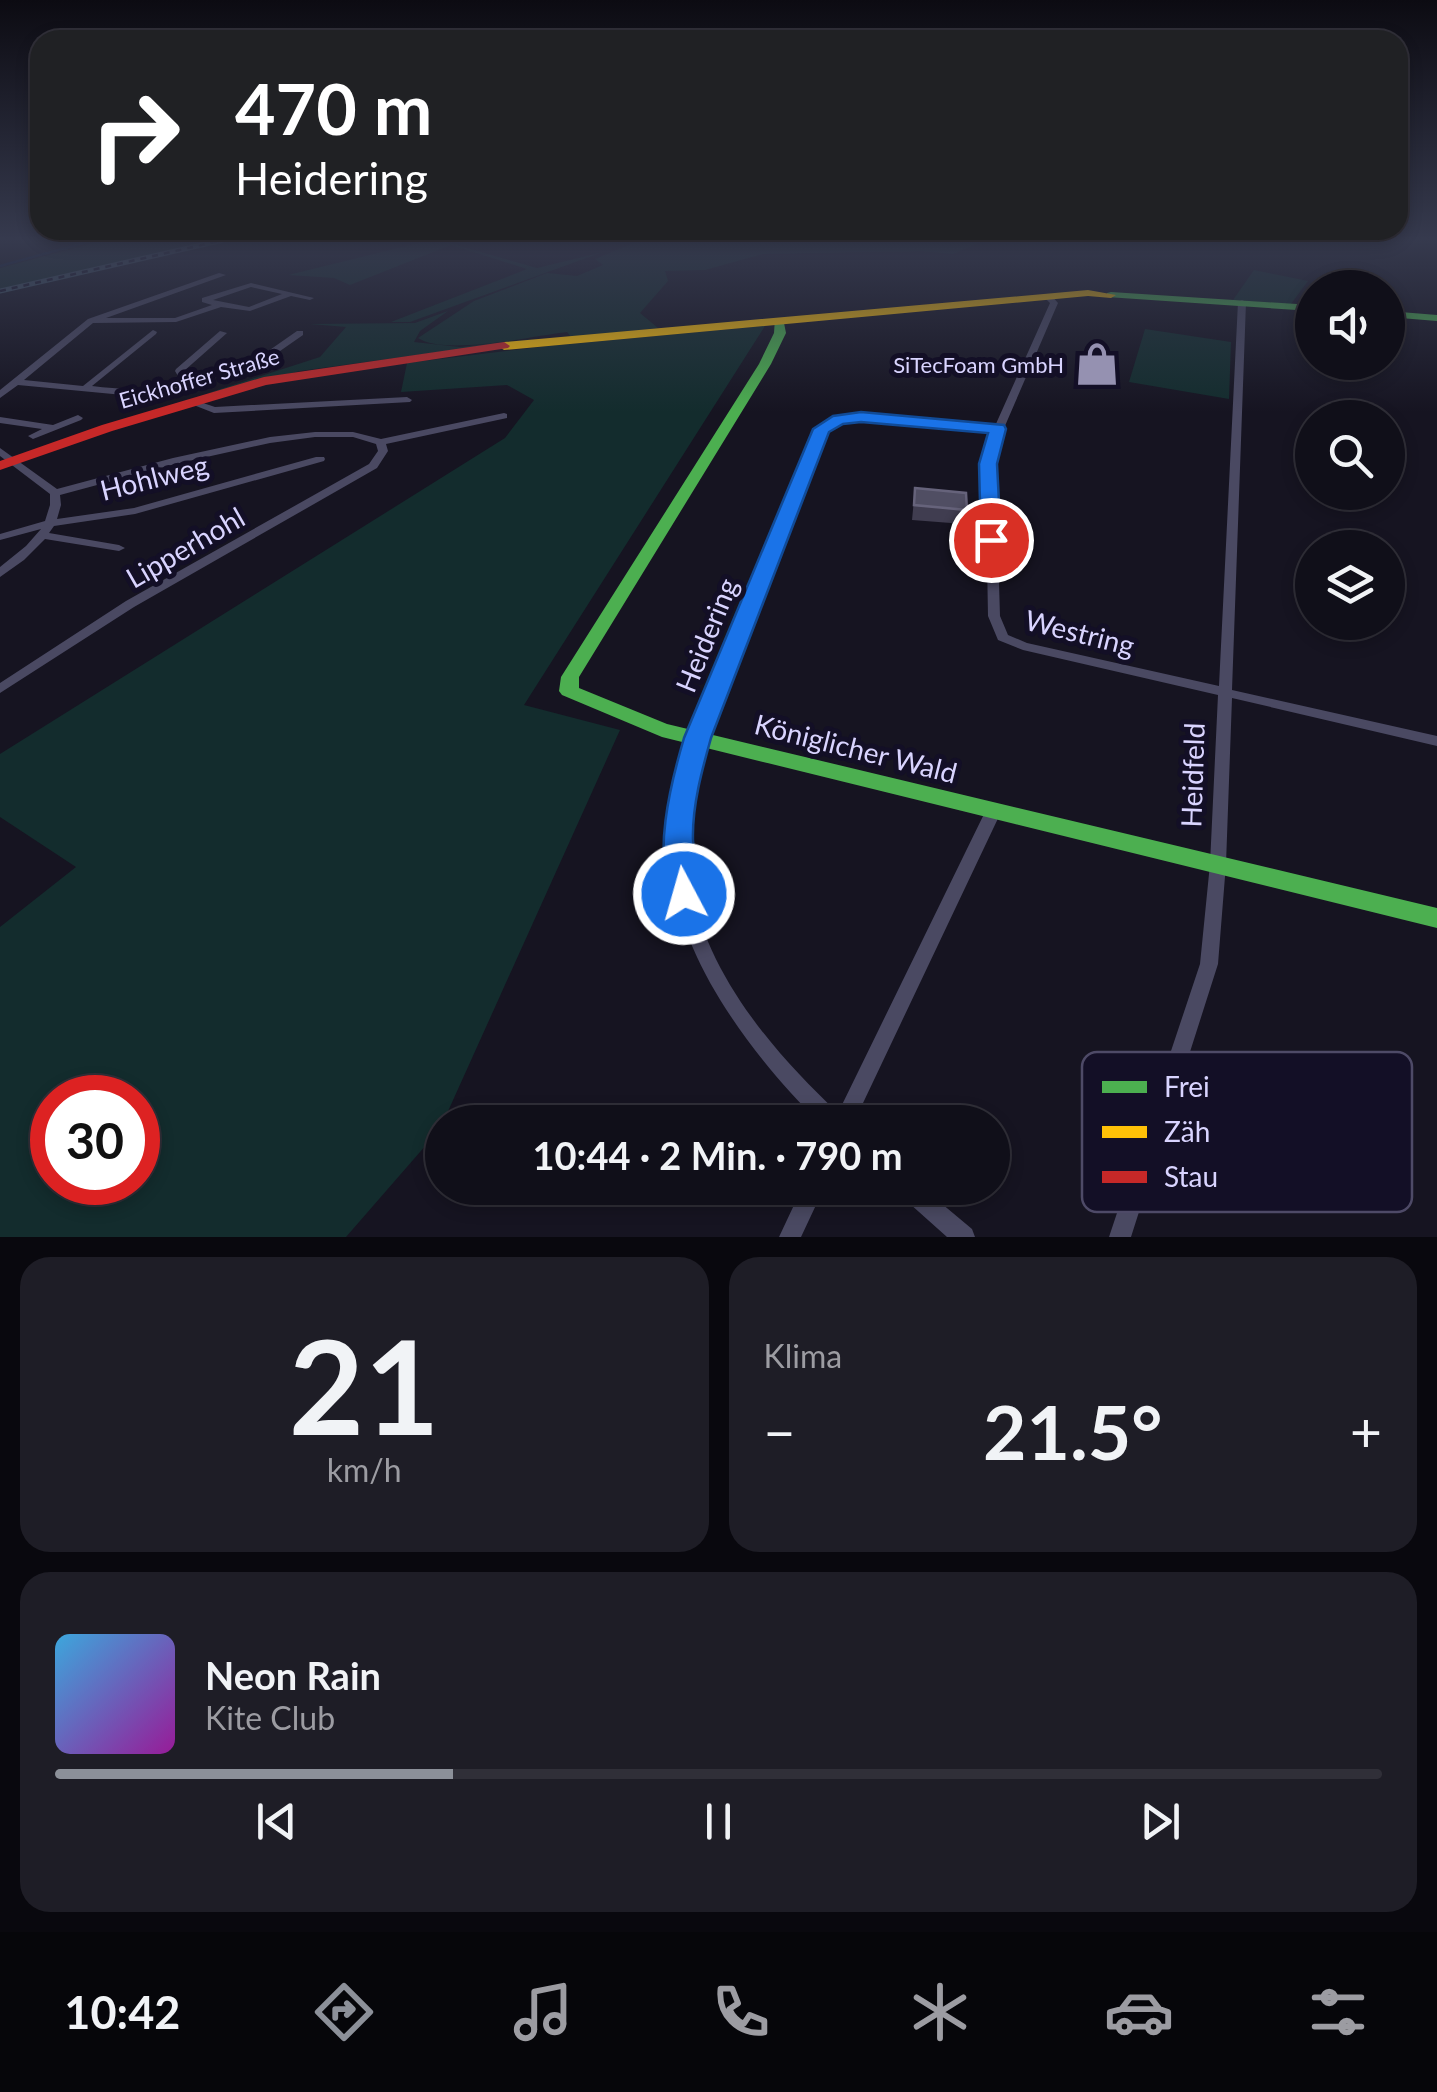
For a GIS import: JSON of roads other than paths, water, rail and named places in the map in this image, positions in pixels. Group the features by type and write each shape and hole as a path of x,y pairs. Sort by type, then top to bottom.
{"main road":[{"name":"Eickhoffer Straße","path":"4,460 303,372 548,340 1039,297"},
{"name":"Eickhoffer Straße","path":"1172,297 1295,307"},
{"path":"1405,315 1437,318"},
{"name":"Königlicher Wald","path":"779,320 780,333 765,364 568,682 574,696 662,730 1437,918"}],"street":[{"path":"0,394 92,320 159,297"},
{"path":"215,297 204,300 250,309 283,297"},
{"path":"304,297 310,298"},
{"name":"Westring","path":"1048,297 1054,303 998,429 988,464 994,616 1003,637 1023,646 1437,741"},
{"name":"Heidfeld","path":"1180,1052 1209,964 1218,864 1242,302"},
{"path":"92,320 176,320 220,305"},
{"path":"85,388 153,332"},
{"path":"186,382 178,371 222,332"},
{"path":"16,382 146,393 276,352 300,333"},
{"path":"191,402 214,410 407,400"},
{"path":"55,494 267,442 343,433 365,434 381,442 504,416"},
{"name":"Heidering","path":"814,1105 742,1020 706,954 684,894 678,838 688,772 698,738 822,429 839,419 861,417 998,429"},
{"path":"33,436 78,418"},
{"path":"0,420 50,427"},
{"name":"Lipperhohl","path":"0,689 130,604 372,466 380,460 381,442"},
{"name":"Hohlweg","path":"0,537 52,523 136,511 320,458"},
{"path":"0,573 52,523 58,508 55,494 4,460"},
{"path":"40,536 118,548"},
{"path":"852,1105 994,810"},
{"path":"790,1237 805,1205"},
{"path":"927,1205 964,1237"},
{"name":"Heidfeld","path":"1120,1237 1128,1212"}],"place":[{"name":"SiTecFoam GmbH","path":"1097,364"}]}
